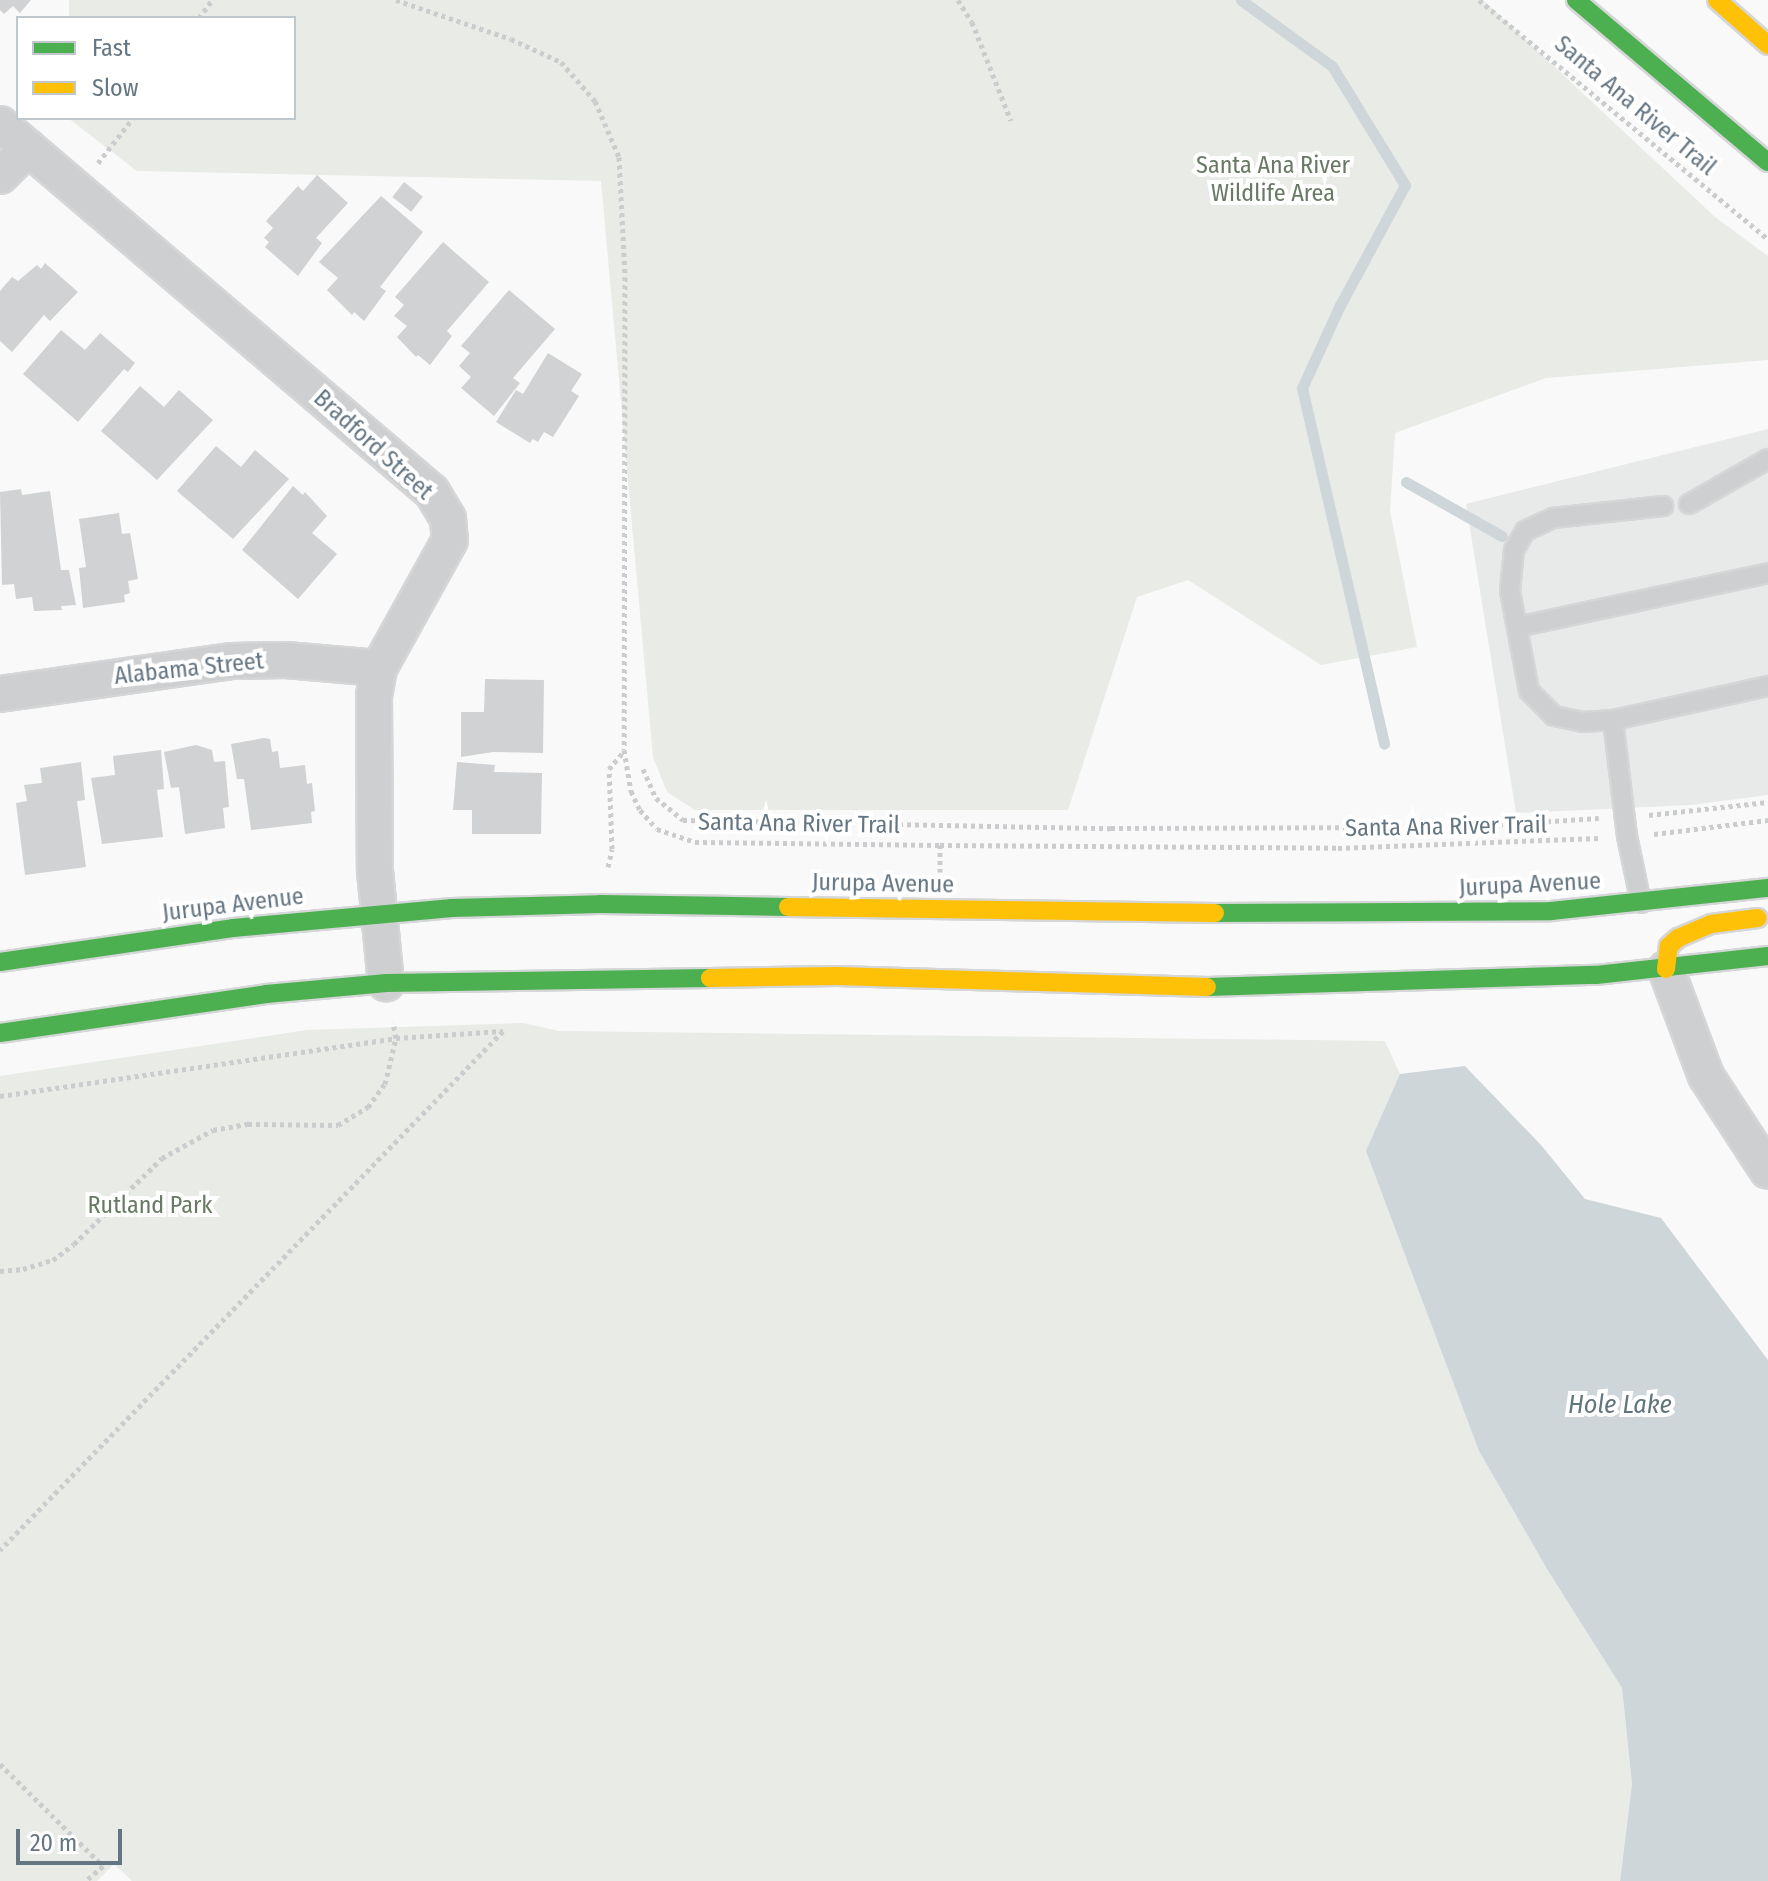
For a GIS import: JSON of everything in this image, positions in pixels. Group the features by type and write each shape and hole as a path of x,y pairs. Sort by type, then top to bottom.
{"main road":[{"path":"1576,0 1768,162"},
{"path":"1717,0 1768,45"},
{"name":"Jurupa Avenue","path":"0,962 233,928 377,913 600,904 1340,915 1551,911 1611,913 1641,903 1768,888"},
{"path":"1666,969 1669,946 1678,938 1711,924 1768,917"},
{"path":"0,1033 266,994 386,983 837,976 1216,987 1451,982 1666,969 1768,956"},
{"path":"1216,987 1272,965"}],"street":[{"name":"Bradford Street","path":"0,124 432,492 448,519 450,540 379,668 374,695 377,913 386,983"},
{"path":"0,176 28,148"},
{"name":"Alabama Street","path":"0,694 231,661 286,660 379,668"},
{"path":"1666,969 1706,1076 1768,1171"}],"lane":[{"path":"1689,504 1768,459"},
{"path":"1663,506 1553,518 1525,531 1514,550 1510,591 1529,691 1554,716 1583,722 1613,720 1768,686"},
{"path":"1517,627 1768,573"},
{"path":"1613,720 1627,836 1641,903"}],"path":[{"name":"Santa Ana River Trail","path":"396,0 511,39 561,62 595,101 619,157 625,277 624,750 631,791 640,810 657,829 695,842 1352,848 1563,842 1768,820"},
{"path":"958,0 972,22 1011,121"},
{"name":"Santa Ana River Trail","path":"1479,0 1768,239"},
{"path":"76,188 119,140 132,120"},
{"path":"600,904 612,849 609,769 624,750"},
{"path":"643,769 656,798 683,820 1111,828 1459,827 1699,812 1768,802"},
{"path":"0,1096 396,1038 503,1031 0,1550"},
{"path":"0,1271 23,1269 53,1260 74,1244 162,1158 213,1130 248,1124 338,1125 368,1107 385,1084 396,1038"},
{"path":"0,1764 103,1866 86,1881"}],"shaded area":[{"path":"1768,429 1768,795 1691,805 1516,813 1466,504"}],"green space":[{"name":"Santa Ana River Wildlife Area","path":"69,0 1483,0 1715,217 1768,256 1768,360 1546,378 1395,433 1390,511 1417,647 1321,665 1188,580 1137,597 1068,810 695,810 667,792 653,757 601,181 137,171 71,120 296,120 296,16 69,16"},
{"name":"Rutland Park","path":"523,1023 559,1031 1385,1041 1400,1074 1367,1151 1479,1451 1547,1569 1622,1688 1632,1784 1620,1881 132,1881 114,1864 97,1881 0,1881 0,1076 307,1030"}],"water":[{"name":"Hole Lake","path":"1465,1066 1541,1145 1585,1199 1661,1218 1768,1360 1768,1881 1620,1881 1632,1784 1622,1688 1547,1569 1479,1451 1366,1151 1400,1074"}],"building":[{"path":"0,0 31,0 20,13 13,6 4,14 0,10"},
{"path":"317,175 348,203 316,238 322,243 298,276 265,247 269,242 264,238 273,228 266,221 298,186 303,191"},
{"path":"404,182 423,197 411,212 392,197"},
{"path":"381,196 423,232 380,287 386,291 364,321 354,312 352,315 327,290 338,278 319,262"},
{"path":"443,242 489,282 447,331 452,336 430,365 418,355 416,357 397,337 407,326 394,316 404,305 395,297"},
{"path":"45,263 78,292 50,321 44,315 12,352 0,341 0,291 12,277 18,281 37,265 41,269"},
{"path":"509,290 555,329 513,378 520,383 494,416 461,388 471,377 459,366 470,353 461,346"},
{"path":"61,330 85,350 100,333 135,363 128,372 124,369 78,422 23,374"},
{"path":"548,353 582,374 571,391 579,396 553,437 544,432 538,442 533,439 530,443 496,422 516,390 523,394"},
{"path":"140,386 164,407 179,390 213,420 157,480 101,431"},
{"path":"216,446 241,467 255,450 289,479 233,539 177,491"},
{"path":"293,486 303,495 305,492 327,516 312,533 337,554 298,599 242,550"},
{"path":"21,489 22,495 50,491 61,570 69,570 76,605 61,606 62,610 34,611 32,597 16,599 14,584 2,585 0,492"},
{"path":"119,513 122,534 130,533 138,579 128,581 130,593 124,595 125,602 83,608 79,568 86,567 79,519"},
{"path":"485,679 544,680 543,753 493,752 461,757 461,712 484,712"},
{"path":"270,739 272,752 278,751 280,768 305,765 307,784 312,783 315,811 311,812 312,823 251,830 244,779 237,779 231,744"},
{"path":"196,745 212,750 214,762 225,761 229,807 223,808 225,828 185,834 179,787 171,788 164,752"},
{"path":"161,750 164,789 157,790 163,837 102,844 91,778 115,775 113,756"},
{"path":"81,762 85,800 77,801 86,867 25,875 16,803 27,801 24,785 42,783 40,768"},
{"path":"457,762 495,765 494,772 542,773 541,834 472,834 472,810 453,810"}],"waterway":[{"path":"1241,0 1332,66 1405,185 1340,305 1302,388 1384,744"},
{"path":"1406,482 1502,536"}],"traffic: fast":[{"path":"1576,0 1768,162"},
{"path":"1215,913 1551,911 1768,888"},
{"path":"0,962 233,928 452,908 600,904 788,907"},
{"path":"1207,987 1596,975 1768,956"},
{"path":"0,1033 266,994 386,983 710,978"}],"traffic: slow":[{"path":"1717,0 1768,45"},
{"path":"788,907 1215,913"},
{"path":"1666,969 1669,946 1678,938 1711,924 1758,918"},
{"path":"710,978 837,976 1207,987"}]}
